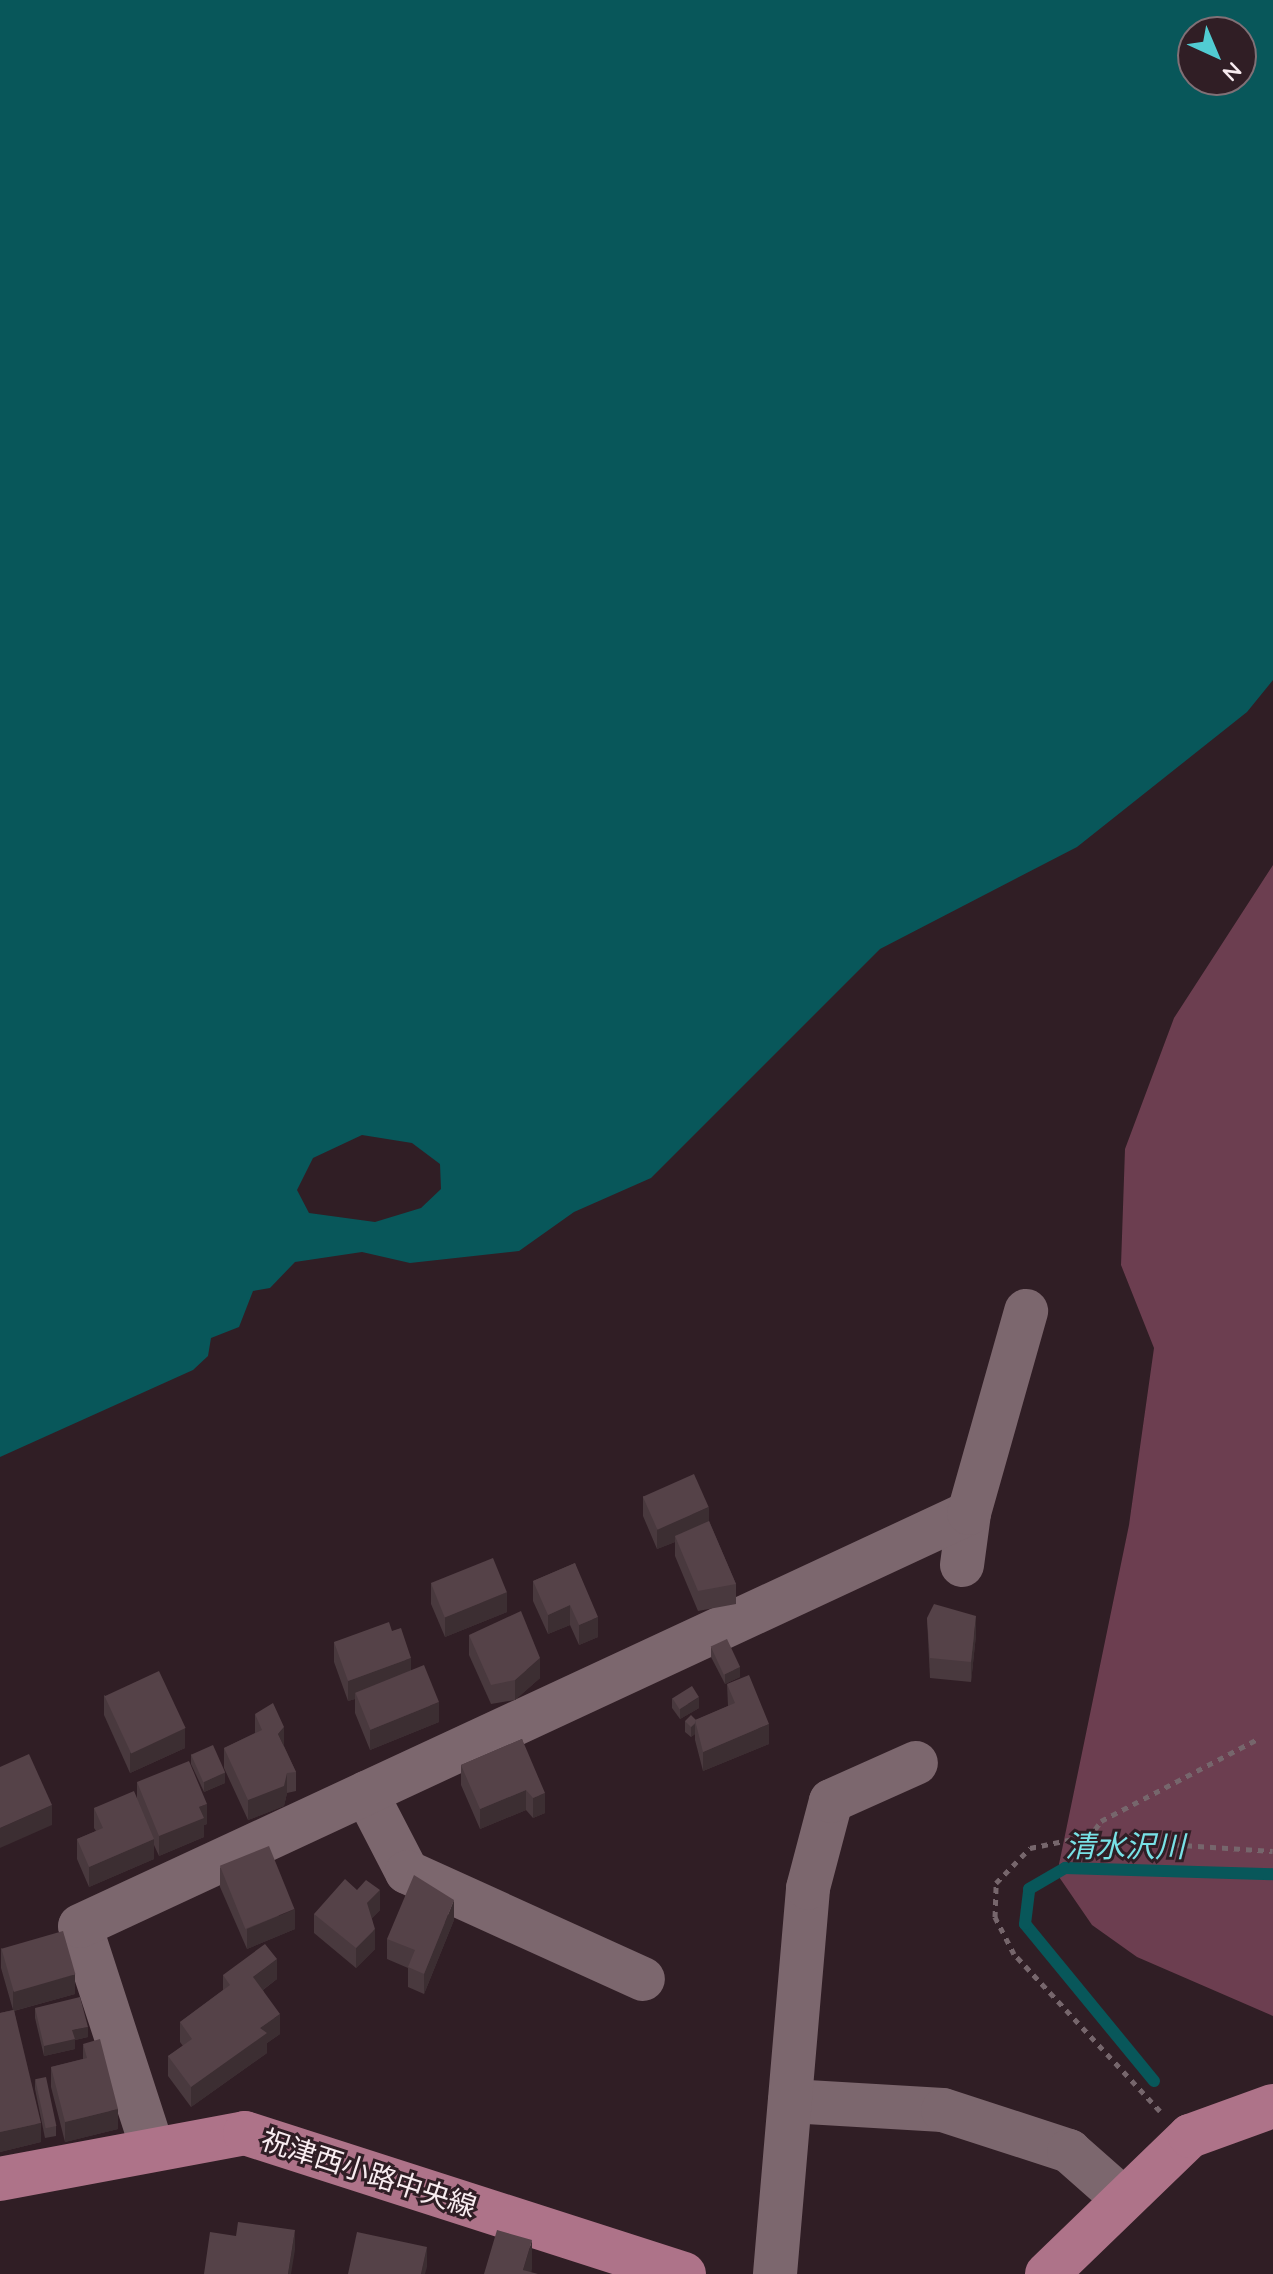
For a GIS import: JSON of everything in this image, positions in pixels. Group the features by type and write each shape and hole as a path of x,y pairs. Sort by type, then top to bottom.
{"main road":[{"path":"1047,2274 1120,2196 1190,2136 1273,2106"},
{"name":"祝津西小路中央線","path":"0,2179 152,2147 245,2133 684,2274"}],"street":[{"path":"962,1565 969,1513 1026,1311"},
{"path":"152,2147 80,1926 969,1513"},
{"path":"775,2274 808,1888 831,1801 916,1763"},
{"path":"366,1793 407,1872 643,1979"},
{"path":"790,2101 943,2110 1069,2151 1120,2196"}],"path":[{"path":"1088,1839 1101,1821 1260,1738"},
{"path":"1190,2136 1014,1954 995,1917 996,1883 1030,1848 1088,1839 1273,1851"}],"shaded area":[{"path":"1273,865 1273,2016 1137,1957 1092,1925 1057,1874 1129,1525 1154,1348 1121,1265 1125,1149 1174,1018"}],"water":[{"path":"0,0 1273,0 1273,680 1247,712 1077,847 880,949 651,1178 574,1212 519,1251 410,1263 362,1252 295,1262 270,1288 253,1291 239,1327 211,1338 208,1356 193,1370 0,1457","holes":["362,1135 412,1143 440,1164 441,1189 421,1208 375,1222 309,1213 297,1190 313,1158"]}],"building":[{"path":"694,1474 709,1507 657,1530 643,1497"},
{"path":"709,1521 736,1584 698,1591 675,1536"},
{"path":"493,1558 507,1592 445,1617 431,1583"},
{"path":"575,1563 598,1617 579,1625 570,1605 548,1615 533,1581"},
{"path":"934,1604 976,1616 971,1662 930,1658 927,1618"},
{"path":"521,1611 540,1658 515,1680 491,1685 469,1635"},
{"path":"389,1622 392,1631 401,1628 411,1658 348,1681 334,1642"},
{"path":"727,1639 740,1667 724,1675 711,1647"},
{"path":"424,1665 439,1702 370,1730 355,1693"},
{"path":"159,1671 186,1728 131,1753 105,1696"},
{"path":"749,1675 769,1724 703,1752 695,1720 735,1703 727,1684"},
{"path":"692,1686 699,1697 679,1709 672,1698"},
{"path":"273,1703 284,1727 278,1734 296,1772 287,1773 284,1786 248,1800 224,1748 262,1730 255,1714"},
{"path":"691,1715 696,1720 691,1727 685,1721"},
{"path":"522,1739 545,1793 533,1798 526,1790 480,1809 461,1765"},
{"path":"213,1745 225,1772 203,1782 191,1755"},
{"path":"29,1754 52,1805 0,1828 0,1767"},
{"path":"189,1761 207,1804 199,1807 204,1818 159,1836 137,1782"},
{"path":"134,1791 154,1839 89,1867 77,1839 103,1828 94,1808"},
{"path":"269,1846 294,1909 245,1929 220,1866"},
{"path":"414,1875 454,1900 424,1974 408,1967 415,1950 387,1939"},
{"path":"345,1879 357,1890 366,1880 380,1890 367,1903 375,1929 356,1948 314,1914"},
{"path":"63,1931 75,1974 14,1992 1,1949"},
{"path":"265,1944 277,1959 253,1977 280,2014 260,2028 267,2033 191,2087 168,2056 192,2039 180,2022 230,1985 223,1975"},
{"path":"80,1997 88,2027 72,2030 75,2039 44,2046 35,2008"},
{"path":"14,2010 41,2123 0,2132 0,2013"},
{"path":"100,2039 118,2109 65,2122 51,2067 87,2058 83,2044"},
{"path":"46,2077 56,2126 46,2128 35,2079"},
{"path":"238,2222 295,2230 288,2274 204,2274 210,2232 236,2236"},
{"path":"497,2230 532,2240 523,2270 538,2274 484,2274"},
{"path":"357,2232 427,2247 421,2274 348,2274"}],"waterway":[{"name":"清水沢川","path":"1154,2081 1025,1924 1029,1889 1065,1868 1273,1874"}]}
